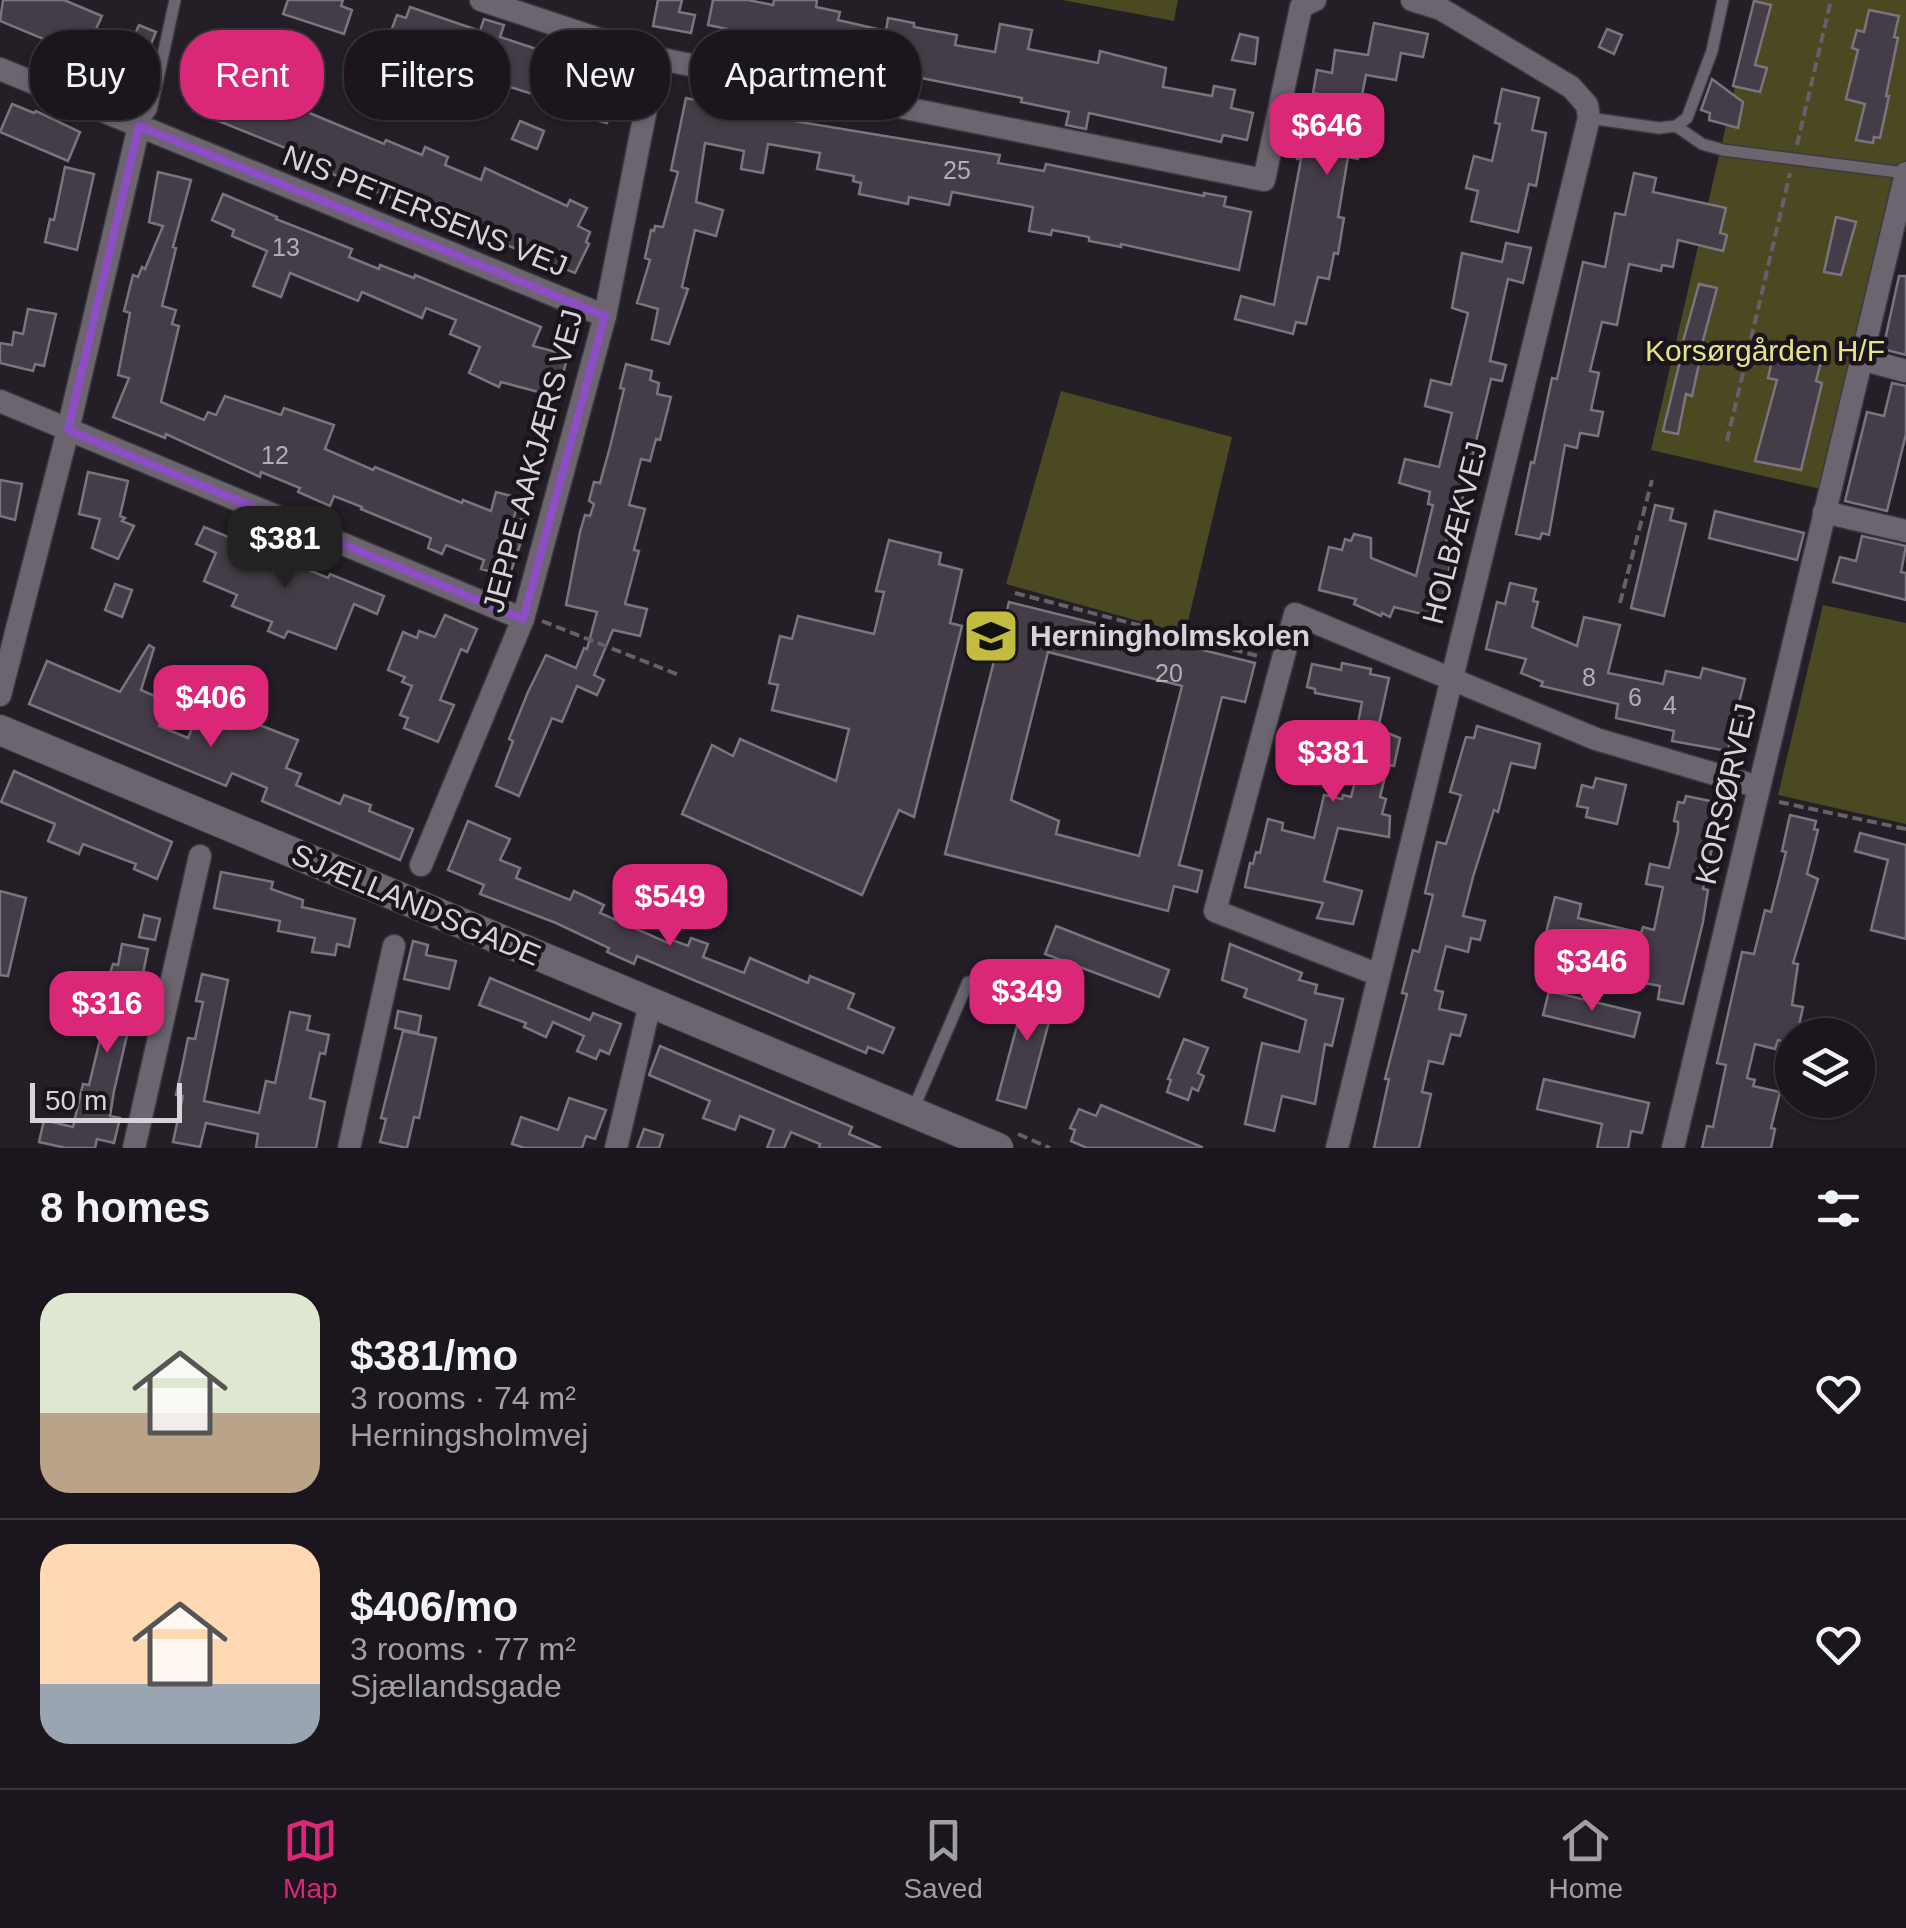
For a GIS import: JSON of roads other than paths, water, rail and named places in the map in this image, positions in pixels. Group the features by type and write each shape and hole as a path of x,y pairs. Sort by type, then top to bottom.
{"street":[{"path":"481,0 572,30"},
{"path":"670,61 1264,180 1301,8 1315,0"},
{"path":"1412,0 1440,9 1571,88 1588,111"},
{"name":"NIS PETERSENS VEJ","path":"0,68 605,316"},
{"name":"HOLBÆKVEJ","path":"1337,1148 1588,111"},
{"name":"JEPPE AAKJÆRS VEJ","path":"421,865 523,619 605,316 644,120"},
{"path":"0,695 68,430 138,126"},
{"name":"KORSØRVEJ","path":"1673,1148 1906,173"},
{"path":"1861,359 1906,371"},
{"path":"0,402 523,619"},
{"path":"1824,512 1906,531"},
{"path":"1379,975 1215,912 1295,614 1596,738 1758,792"},
{"name":"SJÆLLANDSGADE","path":"0,730 998,1148"},
{"path":"134,1148 200,856"},
{"path":"350,1148 394,946"},
{"path":"616,1148 650,1004"}],"lane":[{"path":"138,126 151,110 176,0"},
{"path":"1588,111 1660,128 1676,126 1688,118 1712,52 1723,0"},
{"path":"1676,126 1702,144 1906,173"},
{"path":"912,1112 968,982"}],"place":[{"name":"Herningholmskolen","path":"991,636"}],"park label":[{"name":"Korsørgården H/F","path":"1765,351"}]}
